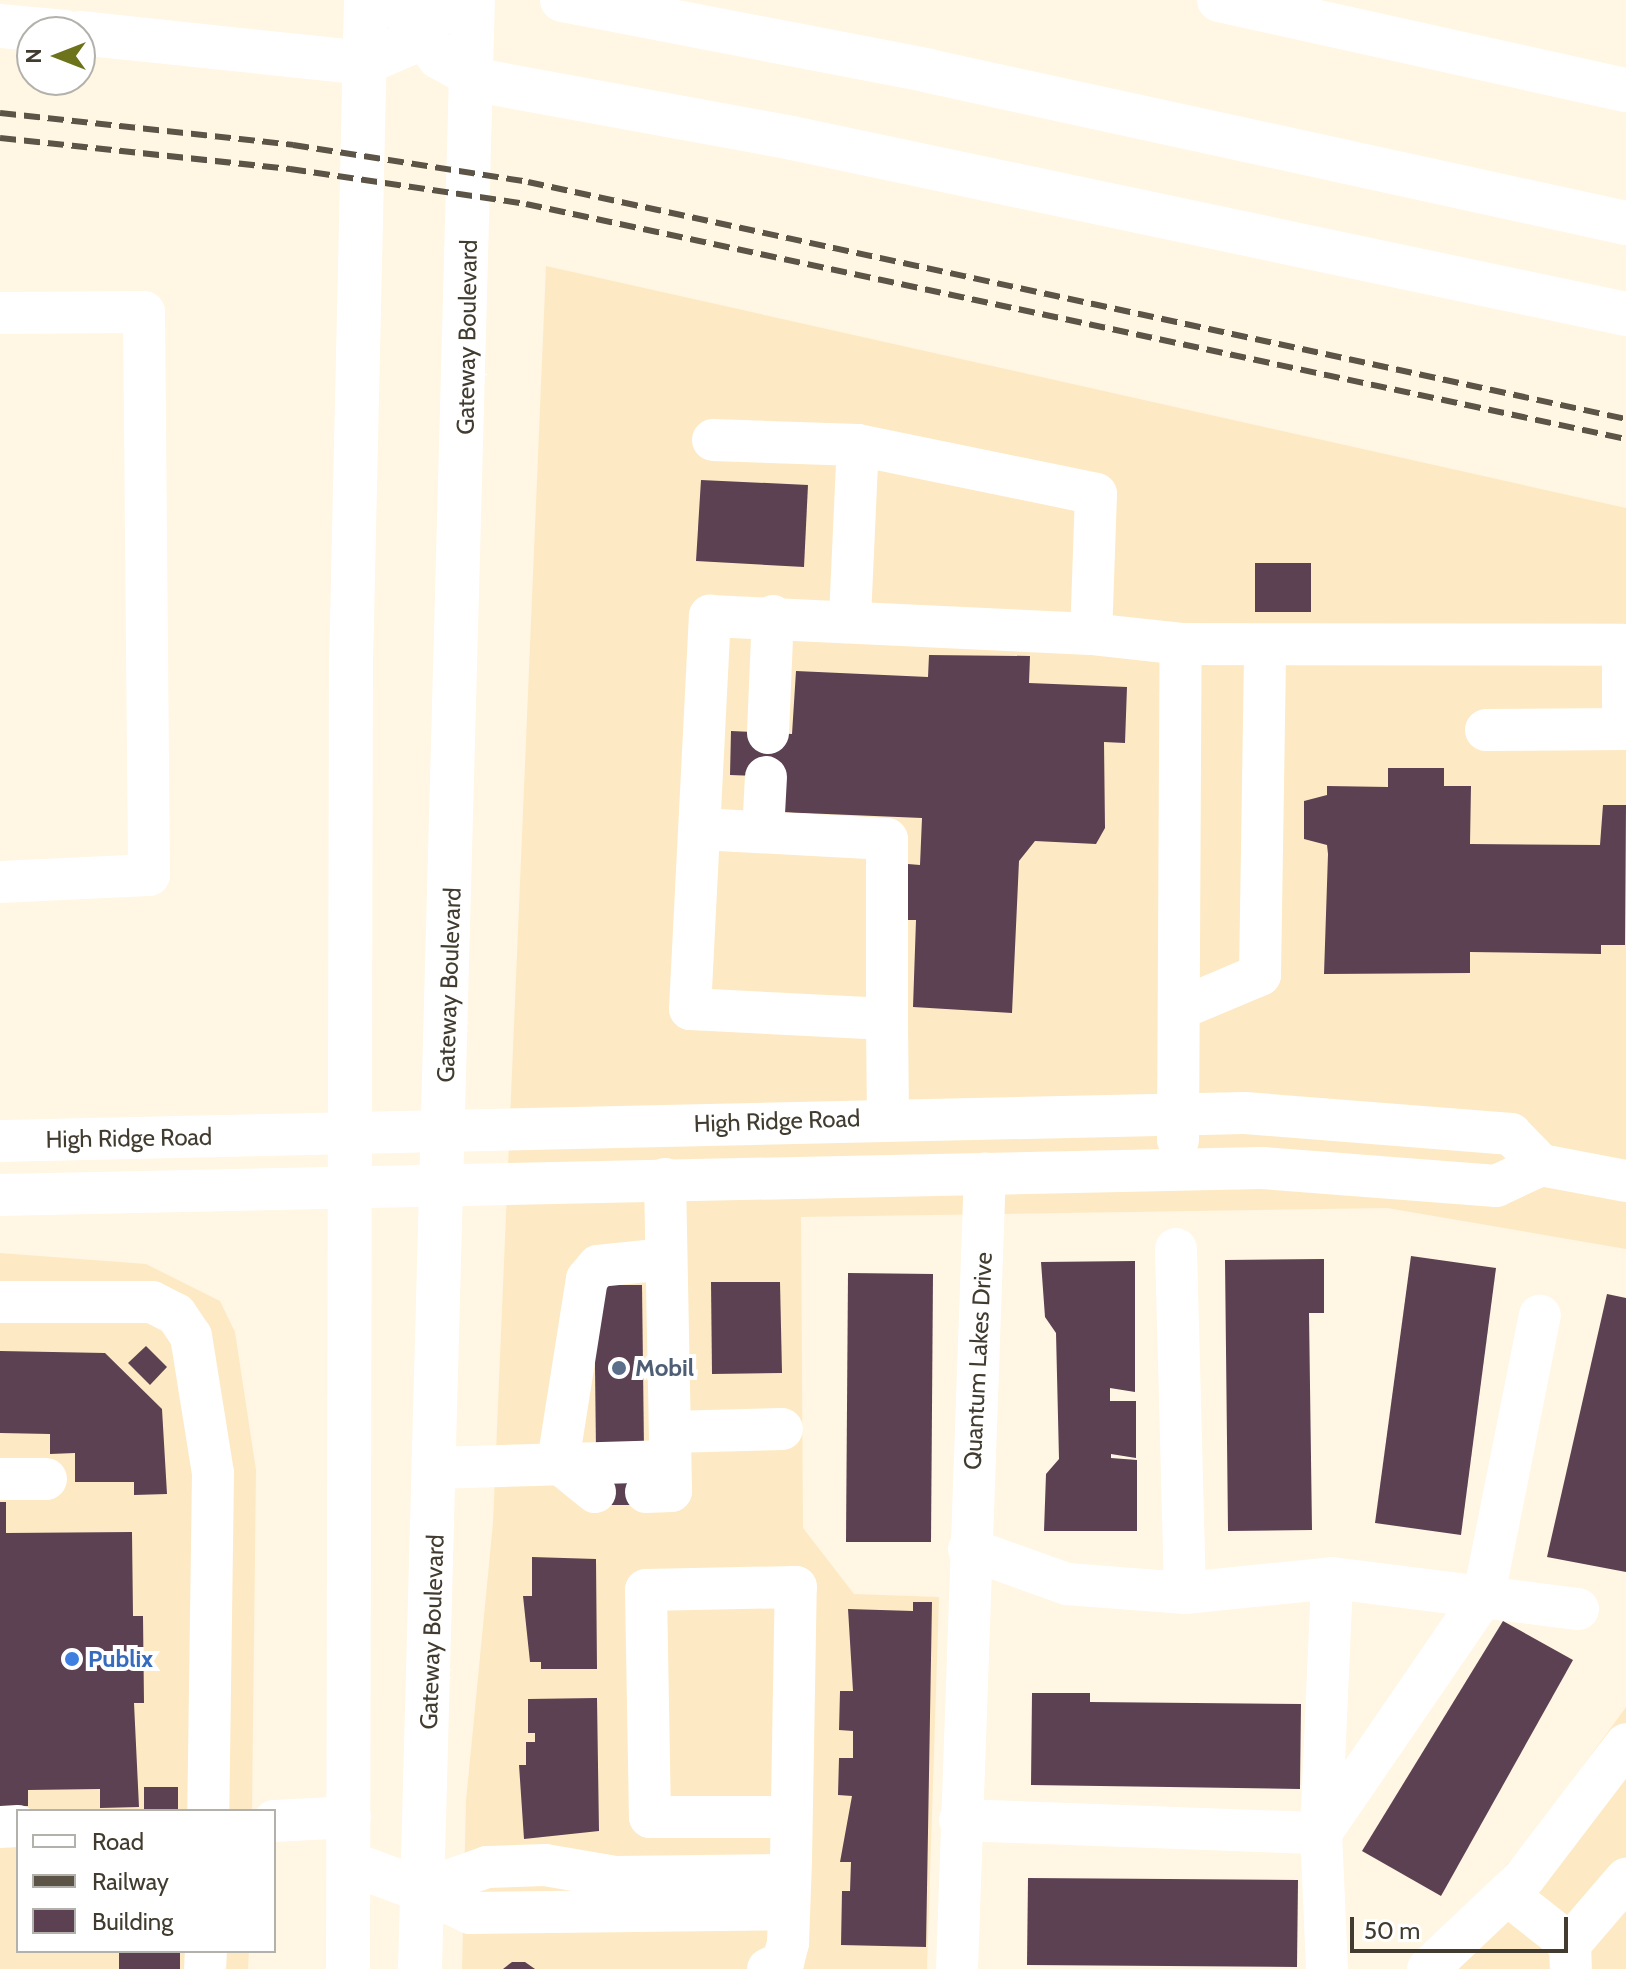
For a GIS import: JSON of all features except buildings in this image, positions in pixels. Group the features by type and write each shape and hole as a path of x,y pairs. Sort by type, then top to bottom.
{"main road":[{"path":"348,1969 355,1134 351,665 361,300 350,63 366,0"},
{"path":"394,0 419,34 471,78 572,96 1626,314"},
{"path":"96,35 350,63 387,57 419,34 452,0"},
{"name":"Gateway Boulevard","path":"420,1969 468,316 473,0"},
{"path":"562,0 929,71 1626,223"},
{"path":"1219,0 1626,90"},
{"path":"349,1863 422,1890"}],"street":[{"path":"0,313 144,312 149,875 0,882"},
{"path":"713,440 858,445 1096,494 1091,634"},
{"path":"850,618 858,445"},
{"path":"887,1019 690,1009 710,616 850,618 1091,634 1181,644 1265,647 1623,645 1625,729 1486,730"},
{"path":"768,733 773,616"},
{"path":"1177,1169 1181,644"},
{"path":"1179,1009 1260,975 1265,647"},
{"path":"763,832 766,777"},
{"path":"701,829 887,839 888,1118"},
{"name":"High Ridge Road","path":"0,1141 1178,1113 1362,1117 1511,1134 1541,1165"},
{"path":"0,1195 1177,1169 1352,1171 1496,1186 1541,1165 1626,1181"},
{"name":"Quantum Lakes Drive","path":"957,1969 969,1549 985,1173"},
{"path":"662,1462 665,1179"},
{"path":"1176,1249 1185,1593"},
{"path":"558,1462 587,1279 598,1266 666,1259"},
{"path":"0,1302 152,1302 176,1314 191,1336 213,1473 208,1809"},
{"path":"1321,1833 1484,1595 1540,1316"},
{"path":"436,1468 558,1462 662,1462 782,1429"},
{"path":"558,1462 595,1492"},
{"path":"0,1479 46,1479"},
{"path":"969,1549 1067,1584 1185,1593 1332,1578 1578,1609"},
{"path":"1327,1969 1321,1833 1332,1578"},
{"path":"768,1969 783,1962 790,1892 796,1587 646,1590 650,1817 791,1817"},
{"path":"1428,1969 1508,1895 1626,1744"},
{"path":"276,1821 350,1817"},
{"path":"960,1820 1321,1833"},
{"path":"422,1890 470,1868 530,1865 615,1877 790,1892"},
{"path":"1508,1895 1570,1956 1626,1879"}],"shaded area":[{"path":"546,266 1626,508 1626,1249 1387,1208 801,1217 803,1528 854,1594 939,1597 927,1969 462,1969 466,1801 493,1523"},
{"path":"0,1253 146,1264 220,1301 235,1332 256,1470 252,1809 16,1809 16,1953 249,1953 248,1969 0,1969"},
{"path":"1626,1707 1626,1969 1457,1969 1440,1936 1528,1842"}],"railway":[{"path":"0,113 293,145 528,182 1626,419"},
{"path":"0,138 290,169 526,204 1626,439"}],"place":[{"name":"Mobil","path":"619,1368"},
{"name":"Publix","path":"72,1659"}]}
